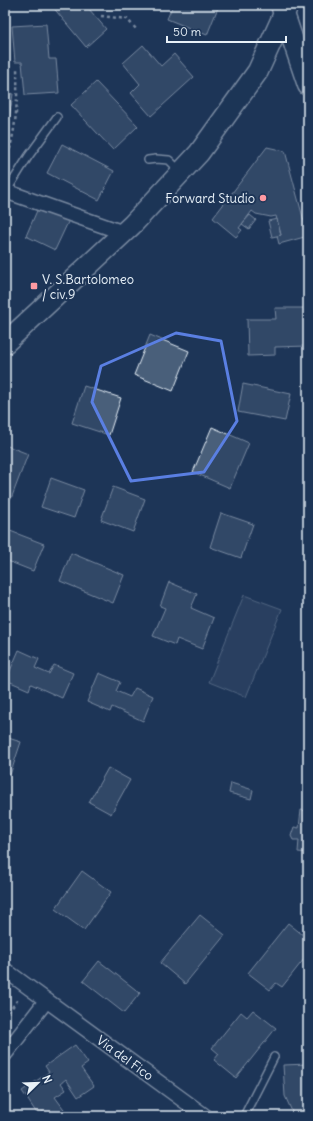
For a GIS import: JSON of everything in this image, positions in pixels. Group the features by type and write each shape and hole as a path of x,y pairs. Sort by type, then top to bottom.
{"main road":[{"path":"284,8 308,85"},
{"path":"5,343 124,233 199,152 258,71 284,8"}],"street":[{"path":"6,192 124,233"},
{"name":"Via del Fico","path":"5,970 204,1116"},
{"path":"5,1054 46,1001"}],"lane":[{"path":"6,192 28,157 57,116"},
{"path":"148,160 169,160 181,172"},
{"path":"244,1116 274,1058"}],"path":[{"path":"100,16 127,19 137,30"},
{"path":"5,166 14,136 18,104 17,68"},
{"path":"5,1017 19,998 19,991"}],"highlighted area":[{"path":"176,333 221,341 237,421 204,472 131,481 92,402 101,366"}],"shaded area":[{"path":"244,595 282,609 246,697 209,682"}],"building":[{"path":"94,5 89,9 106,29 86,47 52,6"},
{"path":"173,5 219,5 207,35 167,19"},
{"path":"46,24 49,59 56,59 59,93 25,95 22,62 15,62 12,26"},
{"path":"143,45 161,66 174,54 194,77 151,116 131,93 140,84 123,63"},
{"path":"96,82 138,126 113,150 71,105"},
{"path":"5,93 13,94 7,131 5,131"},
{"path":"62,144 114,171 99,200 47,173"},
{"name":"Forward Studio","path":"267,147 285,151 308,236 279,244 277,236 281,235 276,216 271,217 256,214 252,211 239,228 242,230 236,237 213,218"},
{"path":"39,206 69,220 55,250 26,236"},
{"path":"250,215 256,220 249,229 242,224"},
{"path":"277,219 281,235 272,237 268,221"},
{"path":"275,308 307,308 308,346 275,347 275,355 248,356 247,319 276,319"},
{"path":"150,335 189,351 173,391 134,375"},
{"path":"243,384 291,394 285,421 238,412"},
{"path":"84,386 121,398 109,435 72,423"},
{"path":"212,427 249,443 230,488 193,472"},
{"path":"5,445 28,454 11,499 5,497"},
{"path":"51,478 84,490 74,518 41,507"},
{"path":"113,487 145,499 133,532 101,520"},
{"path":"221,513 253,524 241,558 210,547"},
{"path":"5,529 44,544 33,571 5,560"},
{"path":"71,553 124,575 113,603 60,581"},
{"path":"169,582 197,594 191,608 214,618 202,649 177,639 175,645 153,636 165,608 160,606"},
{"path":"19,650 39,659 35,668 49,674 54,665 73,673 62,698 31,684 29,690 6,680"},
{"path":"99,673 120,682 116,691 130,697 135,688 153,696 143,721 112,707 110,712 87,702"},
{"path":"5,737 21,742 10,775 5,773"},
{"path":"108,768 130,780 111,814 89,802"},
{"path":"231,783 253,790 251,799 229,793"},
{"path":"301,810 308,811 308,853 298,852 299,840 293,840 291,836 294,827 299,828"},
{"path":"82,871 111,892 84,930 55,909"},
{"path":"200,915 225,935 185,984 160,963"},
{"path":"288,923 308,939 304,945 308,949 308,954 282,987 276,983 270,990 248,973"},
{"path":"99,961 140,993 124,1013 83,981"},
{"path":"253,1010 276,1028 236,1078 214,1060 219,1054 212,1048 241,1012 247,1017"},
{"path":"75,1045 88,1063 81,1068 94,1086 78,1097 66,1079 61,1083 66,1090 55,1097 66,1112 60,1116 46,1116 43,1111 38,1115 22,1091 49,1072 45,1066"},
{"path":"308,1064 308,1116 294,1116 285,1096 283,1065"}],"place":[{"name":"Forward Studio","path":"263,198"},
{"name":"V. S.Bartolomeo / civ.9","path":"34,286"}]}
